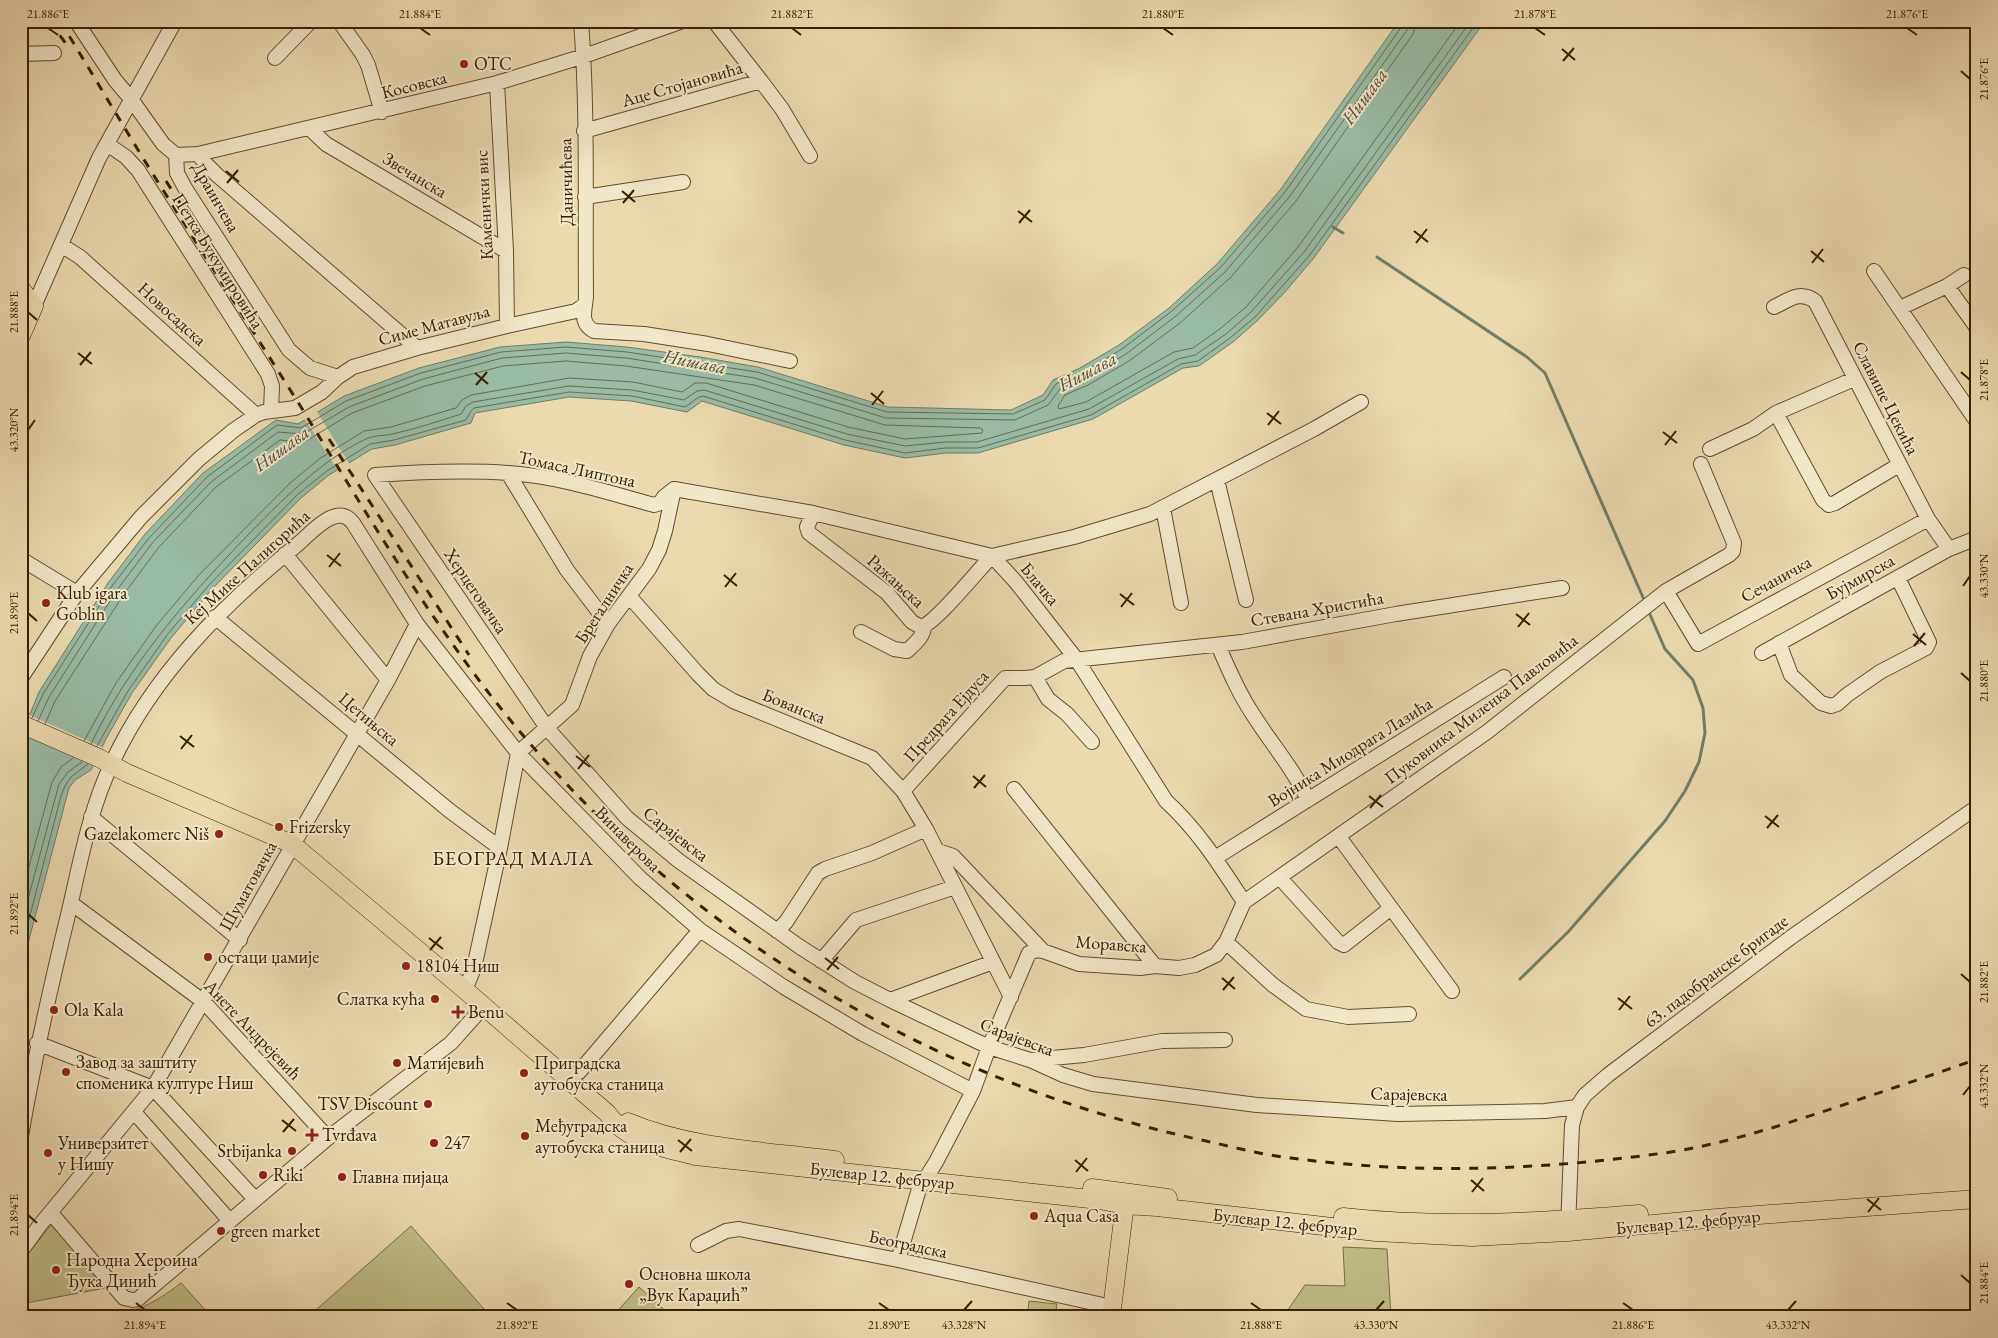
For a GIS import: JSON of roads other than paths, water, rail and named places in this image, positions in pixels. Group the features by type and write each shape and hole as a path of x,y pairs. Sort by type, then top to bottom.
{"main road":[{"path":"21,289 34,306 21,336"},
{"name":"Булевар 12. фебруар","path":"21,724 105,761 127,773 292,844 484,1006 607,1113 616,1125 628,1134 653,1145 695,1156 926,1175 1099,1200 1125,1199 1157,1207 1376,1232 1472,1237 1977,1187"},
{"path":"1112,1312 1125,1199"},
{"name":"Булевар 12. фебруар","path":"1568,1226 1717,1218 1977,1199"}],"street":[{"name":"Драинчева","path":"76,21 98,57 132,99 162,144 176,155 177,173 185,188 289,350 310,368 338,377"},
{"path":"34,306 107,144 175,21"},
{"path":"276,58 310,21"},
{"path":"339,21 368,65 382,112"},
{"name":"Даничићева","path":"581,21 584,56 586,297 583,306"},
{"name":"Косовска","path":"176,155 198,154 382,112 497,83 584,56 683,21"},
{"path":"714,21 761,81"},
{"path":"21,54 54,53"},
{"name":"Аце Стојановића","path":"584,132 761,81 782,109 810,156"},
{"name":"Каменички вис","path":"497,83 506,251 507,326"},
{"name":"Звечанска","path":"309,128 326,144 506,251"},
{"name":"Петка Букумировића","path":"107,144 126,157 138,170 268,374 272,386 271,411"},
{"path":"198,154 205,164 417,348"},
{"path":"585,197 683,182"},
{"name":"Новосадска","path":"61,245 80,258 256,415"},
{"path":"1874,271 1977,422"},
{"path":"1900,308 1947,286 1964,275"},
{"path":"1947,286 1977,328"},
{"name":"Славише Цекића","path":"1774,307 1806,295 1815,301 1928,519 1949,549"},
{"path":"583,306 584,321 587,327 594,331 644,334 690,341 790,361"},
{"name":"Симе Матавуља","path":"271,411 295,408 305,404 352,367 417,348 507,326 576,312 583,306"},
{"path":"1710,450 1753,430 1776,413 1854,379"},
{"path":"674,490 813,513 992,556 1074,537 1150,514 1361,402"},
{"path":"21,678 78,593 110,552 169,488 234,430 256,415 271,411"},
{"path":"1776,413 1823,500 1829,505 1836,503 1899,465"},
{"name":"Пуковника Миленка Павловића","path":"1244,902 1487,732 1666,591 1733,551 1734,543 1701,464"},
{"name":"Томаса Липтона","path":"375,476 411,472 508,473 584,486 654,505 660,503 668,492 674,490"},
{"path":"508,473 567,570 608,624"},
{"name":"Херцеговачка","path":"375,476 547,728"},
{"path":"1216,480 1246,600"},
{"name":"Брегалничка","path":"518,753 572,705 590,656 608,624 649,570 659,550 674,490"},
{"path":"1163,508 1181,603"},
{"name":"Ражањска","path":"813,513 807,527 808,533 887,593 912,622 921,627 948,604 992,556"},
{"name":"Кеј Мике Палигорића","path":"21,1136 37,1043 105,761 161,682 215,617 285,554 330,518 336,515 346,516"},
{"name":"Винаверова","path":"346,516 353,523 417,624 518,753 640,878 700,930 784,986 862,1034 973,1091"},
{"name":"Сечаничка","path":"1666,591 1698,644 1928,519"},
{"name":"Бујмирска","path":"1762,653 1949,549 1977,538"},
{"path":"285,554 388,680"},
{"name":"Блачка","path":"992,556 1016,582 1076,660 1166,801 1183,816 1215,858 1244,902"},
{"path":"21,560 78,593"},
{"path":"1780,643 1791,675 1821,703 1831,706 1837,704 1880,672 1926,648 1929,642 1898,578"},
{"name":"Стевана Христића","path":"1076,660 1218,645 1562,588"},
{"name":"Бованска","path":"629,596 713,689 733,701 872,758 904,791 938,852 1011,997"},
{"name":"Цетињска","path":"215,617 450,811 500,848"},
{"name":"Шуматовачка","path":"21,1251 153,1088 240,940 292,844 388,680 417,624"},
{"path":"861,632 894,650 908,651 920,638 924,631 924,626"},
{"path":"1218,645 1250,711 1280,757 1299,780 1308,800"},
{"name":"Предрага Ејдуса","path":"904,791 1002,680 1010,677 1025,678 1034,676 1064,661 1076,660"},
{"path":"1034,676 1048,699 1067,714 1092,742"},
{"name":"Војника Миодрага Лазића","path":"1215,858 1504,677"},
{"name":"Сарајевска","path":"547,728 638,830 678,861 821,961 890,1000 989,1047 1030,1060 1062,1075 1094,1084 1257,1105 1398,1114 1545,1111 1577,1107"},
{"path":"465,990 474,968 518,753"},
{"path":"1014,789 1155,966"},
{"name":"63. падобранске бригаде","path":"1568,1226 1572,1125 1577,1107 1586,1095 1608,1075 1790,938 1977,807"},
{"path":"91,817 240,940"},
{"path":"777,931 786,922 818,873 872,853 926,829"},
{"path":"1339,837 1452,991"},
{"path":"938,852 952,856 1043,952"},
{"path":"1280,878 1338,942 1344,945 1391,908"},
{"path":"821,961 856,920 955,887"},
{"name":"Моравска","path":"1043,952 1080,964 1140,968 1155,966 1179,968 1195,965 1216,955 1226,942 1244,902"},
{"name":"Анете Андрејевић","path":"70,903 204,1002 328,1138"},
{"path":"579,1072 700,930"},
{"path":"1226,942 1273,985 1306,1008 1348,1017 1409,1014"},
{"path":"898,1260 919,1188 973,1091 1027,956 1033,951 1043,952"},
{"path":"890,1000 993,962"},
{"path":"51,1213 124,1298 133,1300 142,1296 328,1138 451,1043 484,1006"},
{"path":"1030,1060 1084,1055 1162,1041 1225,1040"},
{"path":"37,1043 153,1088 255,1199"},
{"path":"134,1112 230,1220"},
{"name":"Београдска","path":"698,1245 726,1231 739,1229 898,1260 1112,1312"}],"water":[{"name":"Нишава","path":"1399,21 1485,21 1313,259 1258,320 1233,342 1199,366 1183,368 1093,419 978,453 946,453 905,458 844,445 702,401 687,412 631,401 569,397 475,413 471,423 395,445 372,449 329,475 301,498 212,589 171,638 132,693 91,770 75,780 69,788 21,970 21,717 24,712 30,714 39,692 108,583 145,534 203,473 276,420 298,424 344,396 419,368 500,347 566,342 627,347 758,367 888,407 1011,410 1043,395 1053,380 1080,368 1119,345 1169,308 1217,264 1281,189"}],"waterway":[{"path":"1333,227 1343,233"},
{"path":"1377,257 1527,357 1545,373 1645,602"},
{"path":"1520,979 1568,932 1665,821 1685,791 1699,762 1705,733 1703,708 1693,680 1665,649 1648,610"}],"railway":[{"path":"49,21 67,45"},
{"path":"60,21 156,179 405,574 490,695 521,733 590,808 665,877 745,939 830,994 919,1042 1012,1083 1108,1116 1269,1155 1386,1167 1481,1168 1529,1166 1576,1163 1671,1152 1755,1133 1977,1059"},
{"path":"166,181 240,297"},
{"path":"329,439 469,655"}],"place":[{"name":"OTC","path":"464,64"},
{"name":"Klub igara Goblin","path":"46,603"},
{"name":"Frizersky","path":"279,827"},
{"name":"Gazelakomerc Niš","path":"219,834"},
{"name":"остаци џамије","path":"208,957"},
{"name":"18104 Ниш","path":"406,966"},
{"name":"Слатка кућа","path":"435,999"},
{"name":"Ola Kala","path":"54,1010"},
{"name":"Benu","path":"458,1012"},
{"name":"Матијевић","path":"397,1063"},
{"name":"Завод за заштиту споменика културе Ниш","path":"66,1072"},
{"name":"Приградска аутобуска станица","path":"524,1073"},
{"name":"TSV Discount","path":"428,1104"},
{"name":"Tvrđava","path":"312,1135"},
{"name":"Међуградска аутобуска станица","path":"525,1136"},
{"name":"247","path":"434,1143"},
{"name":"Srbijanka","path":"292,1151"},
{"name":"Универзитет у Нишу","path":"48,1153"},
{"name":"Riki","path":"263,1175"},
{"name":"Главна пијаца","path":"342,1177"},
{"name":"Aqua Casa","path":"1034,1216"},
{"name":"green market","path":"221,1231"},
{"name":"Народна Хероина Ђука Динић","path":"56,1270"},
{"name":"Основна школа „Вук Караџић”","path":"629,1284"}],"district":[{"name":"БЕОГРАД МАЛА","path":"513,858"}]}
